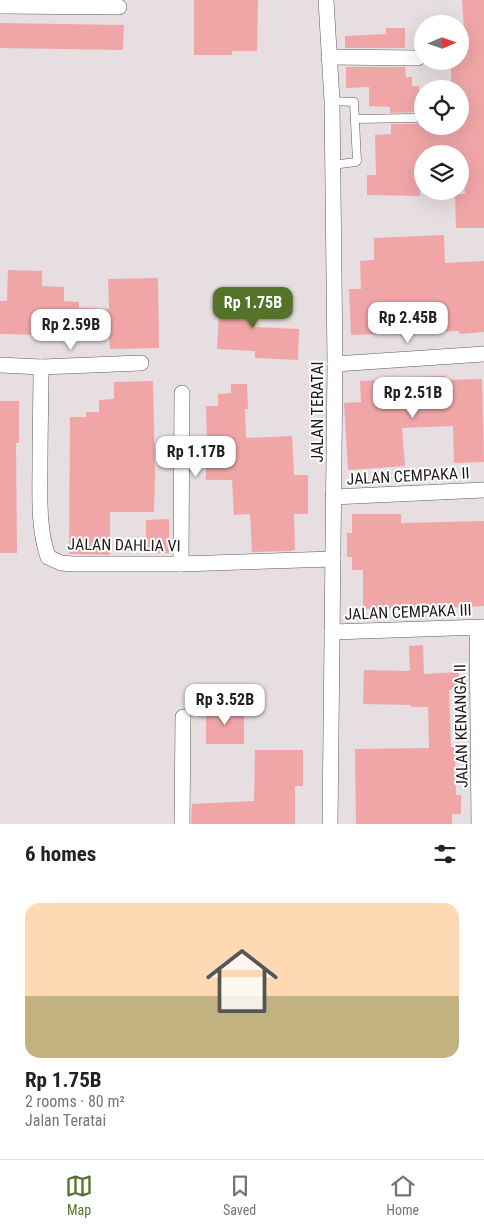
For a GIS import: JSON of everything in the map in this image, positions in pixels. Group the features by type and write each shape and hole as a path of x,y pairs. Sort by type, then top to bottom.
{"street":[{"name":"JALAN TERATAI","path":"326,0 332,101 334,364 330,824"},
{"path":"0,6 120,7"},
{"path":"329,58 414,58"},
{"path":"334,364 484,354"},
{"path":"0,365 41,367 141,363"},
{"name":"JALAN DAHLIA VI","path":"41,367 41,525 44,547 48,557 61,563 74,564 181,564 332,559"},
{"path":"181,564 182,393"},
{"name":"JALAN CEMPAKA II","path":"333,497 484,490"},
{"name":"JALAN CEMPAKA III","path":"332,632 480,628"},
{"name":"JALAN KENANGA II","path":"479,824 482,766 480,628"},
{"path":"182,824 183,717"}],"lane":[{"path":"332,101 354,102 357,161 332,165"},
{"path":"355,119 414,118"}],"building":[{"path":"194,0 258,0 257,51 232,51 232,55 194,55"},
{"path":"462,0 484,0 484,228 456,228 455,200 469,200 469,145 414,145 414,196 367,195 367,175 376,175 375,135 391,134 391,124 414,124 414,135 469,135 469,80 451,80 451,70 469,70 469,15 463,15"},
{"path":"0,23 124,25 123,50 0,48"},
{"path":"386,28 405,28 405,48 345,48 345,36 386,34"},
{"path":"346,67 405,67 406,77 412,77 412,86 414,86 414,112 390,113 390,107 369,106 369,87 346,88"},
{"path":"444,235 445,263 484,261 484,332 459,334 459,331 351,335 349,289 361,289 360,261 374,260 374,238"},
{"path":"8,270 42,271 42,286 64,287 64,301 79,302 79,308 109,309 108,279 158,278 159,348 110,349 109,332 79,332 78,337 0,334 0,301 7,301"},
{"path":"242,287 258,288 255,327 299,329 298,360 255,358 255,351 217,349 220,294 242,295"},
{"path":"445,376 445,380 482,379 484,462 454,463 453,426 402,428 405,466 348,470 344,403 361,402 360,381"},
{"path":"153,381 154,512 110,512 110,555 69,554 70,417 86,417 86,412 99,412 99,400 114,399 114,382"},
{"path":"231,384 247,384 248,409 245,409 246,438 292,436 294,475 308,475 308,514 294,514 295,550 252,552 250,514 234,515 232,480 206,480 206,406 218,406 218,394 231,393"},
{"path":"0,401 19,401 19,443 16,443 17,553 0,553"},
{"path":"352,514 401,514 401,523 484,521 484,606 406,611 405,608 363,609 363,570 352,570 352,557 347,557 347,533 352,533"},
{"path":"169,519 169,553 146,553 146,520"},
{"path":"423,645 424,674 459,672 459,690 449,690 451,747 455,747 456,795 461,795 461,814 452,814 452,824 356,824 355,749 429,748 428,707 363,704 364,670 410,671 409,646"},
{"path":"244,708 244,744 206,744 206,709"},
{"path":"255,750 303,750 303,786 295,786 295,824 191,824 192,804 254,801"}]}
